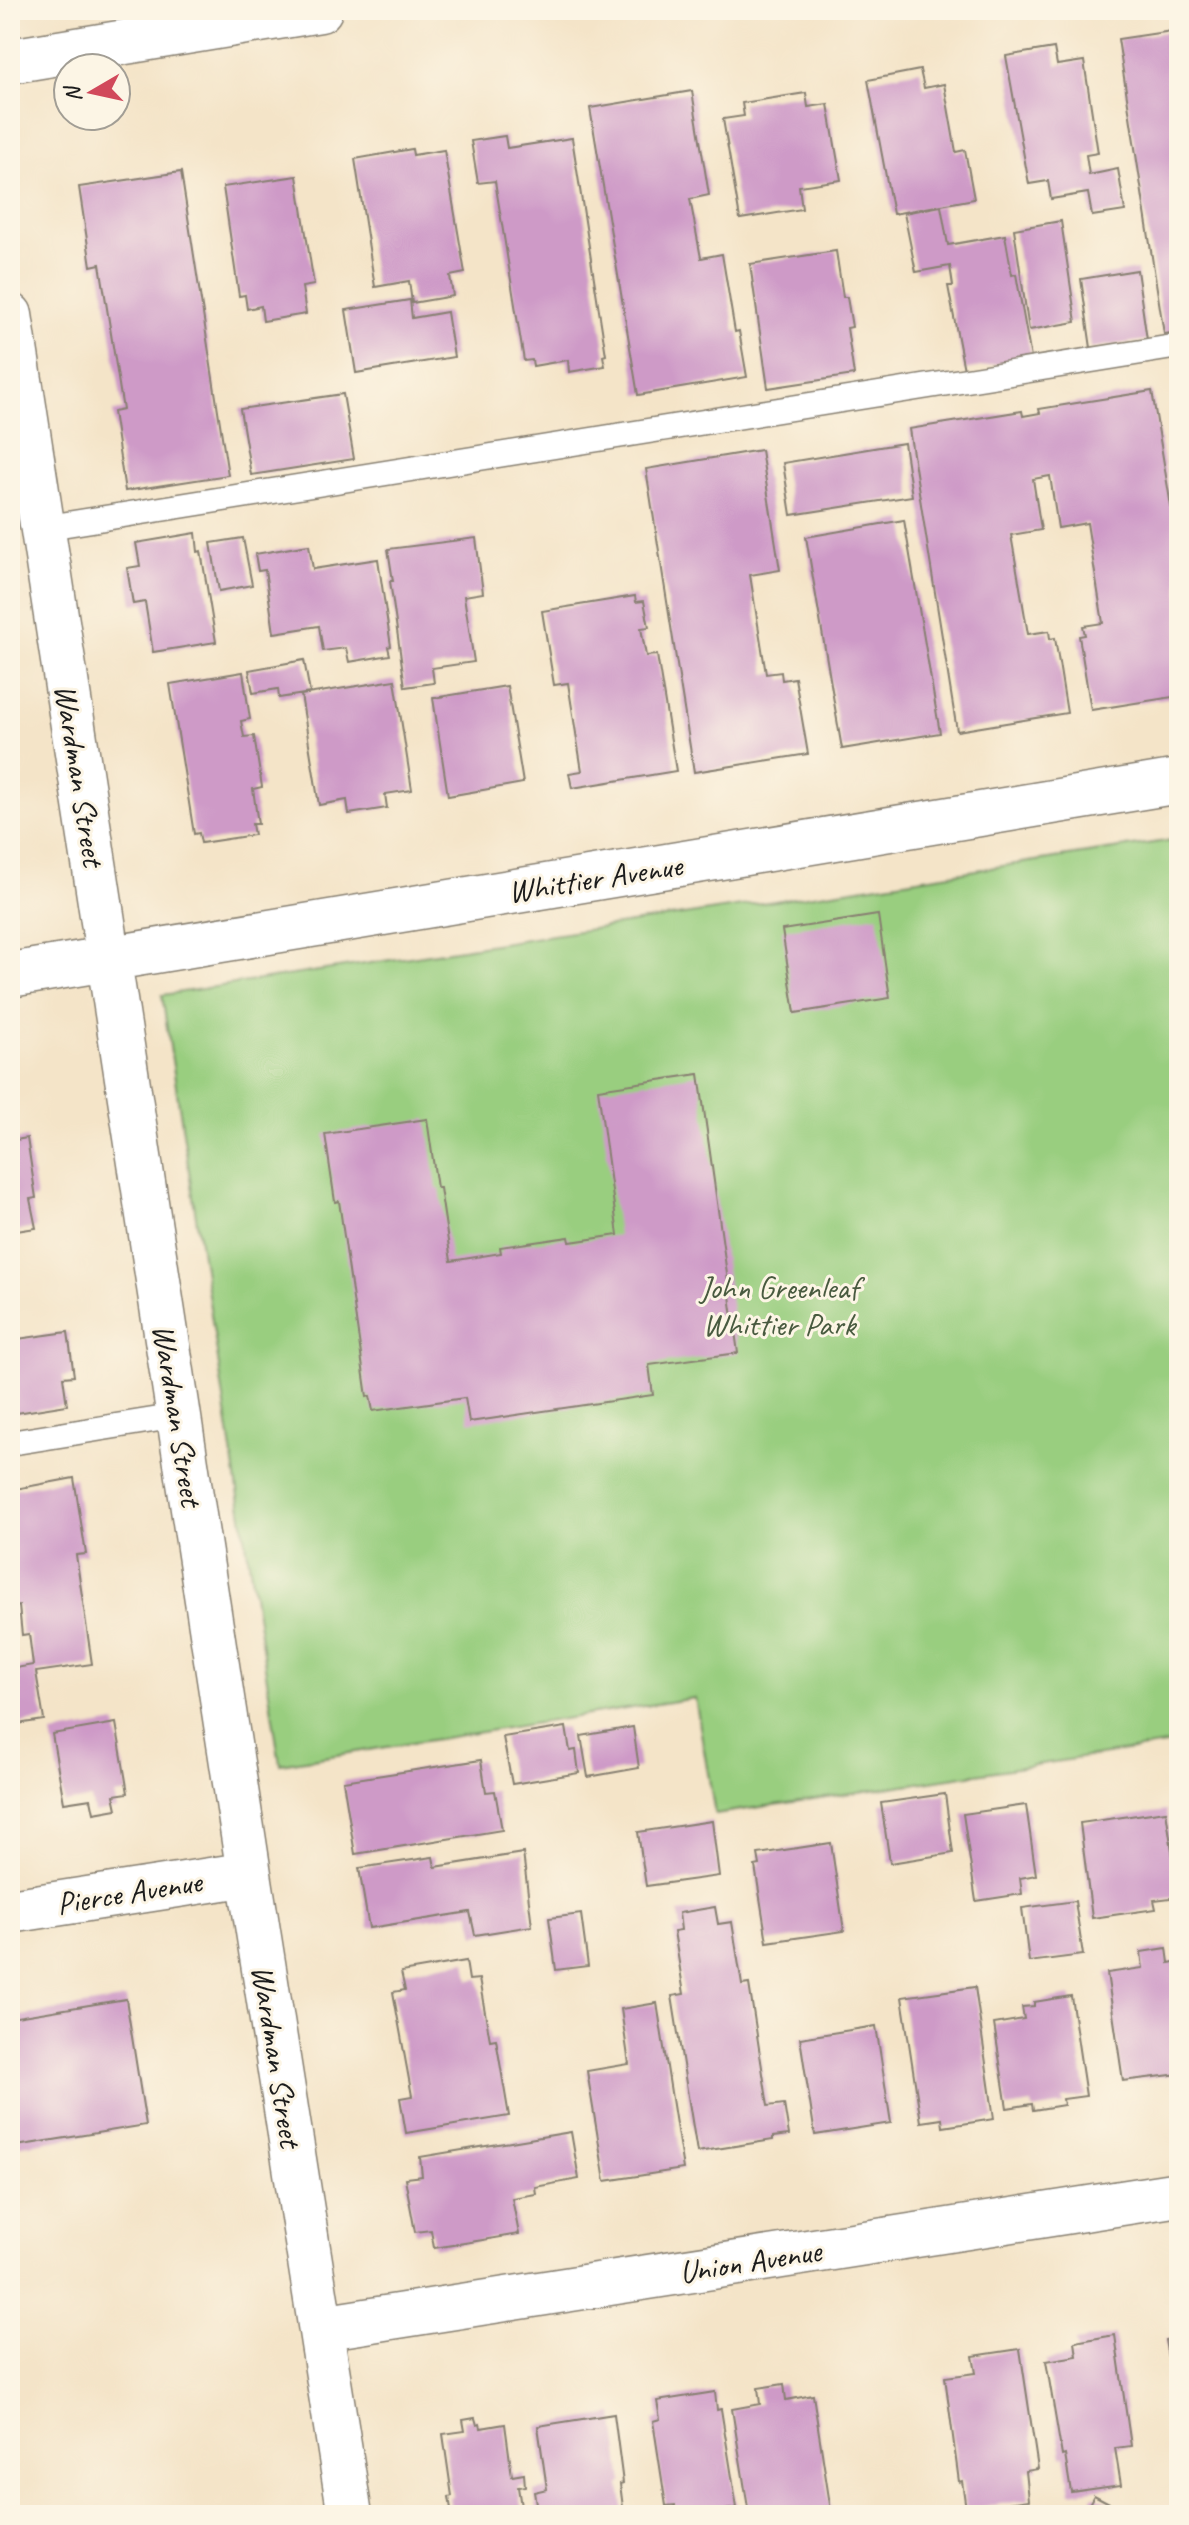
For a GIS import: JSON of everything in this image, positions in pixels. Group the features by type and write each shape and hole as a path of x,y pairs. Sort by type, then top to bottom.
{"street":[{"path":"10,61 320,10"},
{"name":"Wardman Street","path":"10,315 350,2515"},
{"name":"Whittier Avenue","path":"10,975 1179,781"},
{"name":"Pierce Avenue","path":"10,1911 249,1874"},
{"name":"Union Avenue","path":"321,2328 1179,2194"}],"lane":[{"path":"42,528 1179,346"},
{"path":"10,1443 178,1416"}],"green space":[{"name":"John Greenleaf Whittier Park","path":"1179,839 1179,1743 715,1814 695,1698 280,1764 162,995"}],"building":[{"path":"1179,30 1179,332 1164,334 1118,39"},
{"path":"1054,48 1057,65 1084,61 1098,153 1086,155 1089,175 1118,169 1125,211 1092,216 1088,193 1051,199 1048,181 1029,184 1006,56"},
{"path":"920,70 924,88 944,84 956,152 965,150 974,199 893,214 868,80"},
{"path":"692,91 709,195 690,199 701,258 722,254 735,332 739,331 747,377 638,395 590,108"},
{"path":"806,93 808,107 828,104 841,180 799,186 802,209 740,219 723,119 744,116 742,103"},
{"path":"505,136 507,148 572,138 606,355 603,356 605,366 569,372 568,360 533,366 532,360 524,361 495,181 478,183 471,141"},
{"path":"412,149 413,155 444,150 465,273 450,276 453,296 412,303 409,281 375,287 355,159"},
{"path":"181,172 228,475 125,491 113,412 123,410 100,264 91,266 79,187"},
{"path":"297,176 314,285 302,287 306,314 263,321 261,306 247,309 245,295 239,296 223,187"},
{"path":"941,206 948,245 1005,235 1012,275 1016,274 1031,358 964,370 948,286 953,286 950,266 916,272 904,213"},
{"path":"1061,221 1076,322 1029,330 1014,229"},
{"path":"836,251 843,297 847,297 852,327 847,328 854,375 768,388 750,264"},
{"path":"1137,270 1147,340 1091,348 1081,279"},
{"path":"410,300 412,318 447,312 454,357 356,373 346,310"},
{"path":"1152,391 1179,555 1179,696 1091,710 1079,636 1085,635 1083,626 1103,623 1087,523 1058,528 1050,476 1033,479 1041,530 1011,535 1028,634 1049,631 1050,639 1055,638 1067,713 957,731 909,429 1022,411 1023,416 1040,413 1039,409"},
{"path":"343,394 354,459 251,475 240,409"},
{"path":"904,443 912,496 791,515 783,463"},
{"path":"761,450 780,570 750,575 766,674 781,672 782,680 795,678 808,754 694,772 646,469"},
{"path":"904,520 940,733 842,749 806,537"},
{"path":"196,533 216,642 153,652 145,602 133,604 127,568 140,566 136,543"},
{"path":"243,538 252,585 219,591 211,543"},
{"path":"476,538 483,593 464,596 474,662 432,668 434,683 405,687 388,549"},
{"path":"309,545 313,569 378,559 390,655 349,662 346,648 323,651 319,626 274,633 265,570 258,571 255,554"},
{"path":"635,596 636,602 644,601 649,627 641,628 646,656 657,655 676,771 572,788 569,773 582,771 568,683 554,685 542,611"},
{"path":"304,660 310,693 279,698 278,689 253,693 249,670"},
{"path":"243,672 250,719 241,721 244,737 254,736 262,787 253,789 258,824 252,824 254,835 201,843 199,833 194,834 170,684"},
{"path":"395,680 412,790 385,794 387,808 349,814 347,800 319,805 301,695"},
{"path":"507,686 523,783 448,796 433,698"},
{"path":"878,915 890,998 795,1013 782,930"},
{"path":"699,1074 738,1353 649,1365 653,1395 469,1422 465,1398 373,1411 370,1396 367,1397 339,1201 335,1202 325,1134 427,1119 451,1261 501,1253 500,1247 569,1237 570,1242 618,1235 598,1089"},
{"path":"27,1138 36,1198 30,1199 36,1228 10,1232 10,1141"},
{"path":"68,1332 74,1376 63,1377 67,1405 10,1414 10,1340"},
{"path":"74,1478 86,1554 76,1555 92,1664 36,1672 44,1720 10,1725 10,1669 33,1665 29,1634 22,1635 19,1606 10,1607 10,1490"},
{"path":"116,1723 128,1793 114,1795 117,1809 94,1813 91,1799 64,1803 52,1734"},
{"path":"566,1727 570,1751 576,1750 579,1773 512,1784 503,1737"},
{"path":"633,1727 639,1768 588,1777 581,1736"},
{"path":"481,1760 486,1792 495,1791 502,1830 355,1854 343,1781"},
{"path":"945,1794 953,1853 890,1863 881,1803"},
{"path":"1026,1805 1036,1875 1020,1878 1022,1894 976,1901 963,1814"},
{"path":"1166,1811 1179,1897 1154,1900 1156,1909 1092,1918 1080,1823"},
{"path":"712,1821 719,1876 646,1886 638,1832"},
{"path":"831,1843 844,1931 767,1942 755,1866 760,1865 758,1854"},
{"path":"523,1853 532,1926 475,1935 470,1912 369,1928 359,1868 433,1857 435,1867"},
{"path":"1075,1901 1083,1955 1029,1962 1022,1908"},
{"path":"715,1907 718,1924 732,1922 742,1985 749,1984 768,2106 784,2104 789,2135 697,2152 672,1996 684,1994 674,1931 681,1930 679,1913"},
{"path":"581,1914 588,1966 556,1970 549,1918"},
{"path":"1167,1948 1169,1963 1179,1961 1179,2074 1123,2081 1107,1973 1143,1968 1141,1952"},
{"path":"466,1961 469,1980 479,1979 490,2040 496,2039 509,2116 406,2133 400,2098 412,2096 393,1992 405,1990 401,1972"},
{"path":"975,1987 994,2119 943,2127 942,2119 921,2122 902,1997"},
{"path":"1071,1996 1086,2096 1063,2099 1064,2105 1033,2110 1032,2104 1007,2108 994,2024 1024,2019 1022,2007 1034,2006 1034,2002"},
{"path":"126,1999 146,2125 10,2147 10,2018"},
{"path":"657,2003 683,2169 605,2181 587,2071 629,2064 621,2009"},
{"path":"876,2026 891,2123 815,2135 800,2038"},
{"path":"571,2132 579,2179 535,2187 536,2194 512,2198 519,2234 434,2248 431,2230 415,2232 405,2178 422,2176 420,2157"},
{"path":"1115,2335 1131,2446 1115,2448 1121,2485 1071,2492 1046,2361 1077,2356 1075,2342"},
{"path":"1179,2337 1179,2410 1177,2410 1165,2340"},
{"path":"1020,2349 1038,2469 1026,2471 1029,2500 966,2509 962,2481 959,2482 945,2377 976,2373 973,2356"},
{"path":"784,2384 786,2400 813,2395 831,2511 807,2515 752,2515 748,2508 732,2409 760,2404 758,2388"},
{"path":"715,2392 717,2410 721,2409 737,2508 676,2515 675,2505 666,2506 653,2421 660,2419 657,2401"},
{"path":"614,2414 624,2515 538,2515 534,2492 547,2489 538,2426"},
{"path":"475,2418 481,2428 505,2424 512,2476 524,2474 525,2486 518,2487 522,2513 500,2515 499,2508 487,2510 488,2515 452,2515 443,2434 465,2431 463,2420"},
{"path":"1094,2495 1132,2515 1083,2515"}]}
